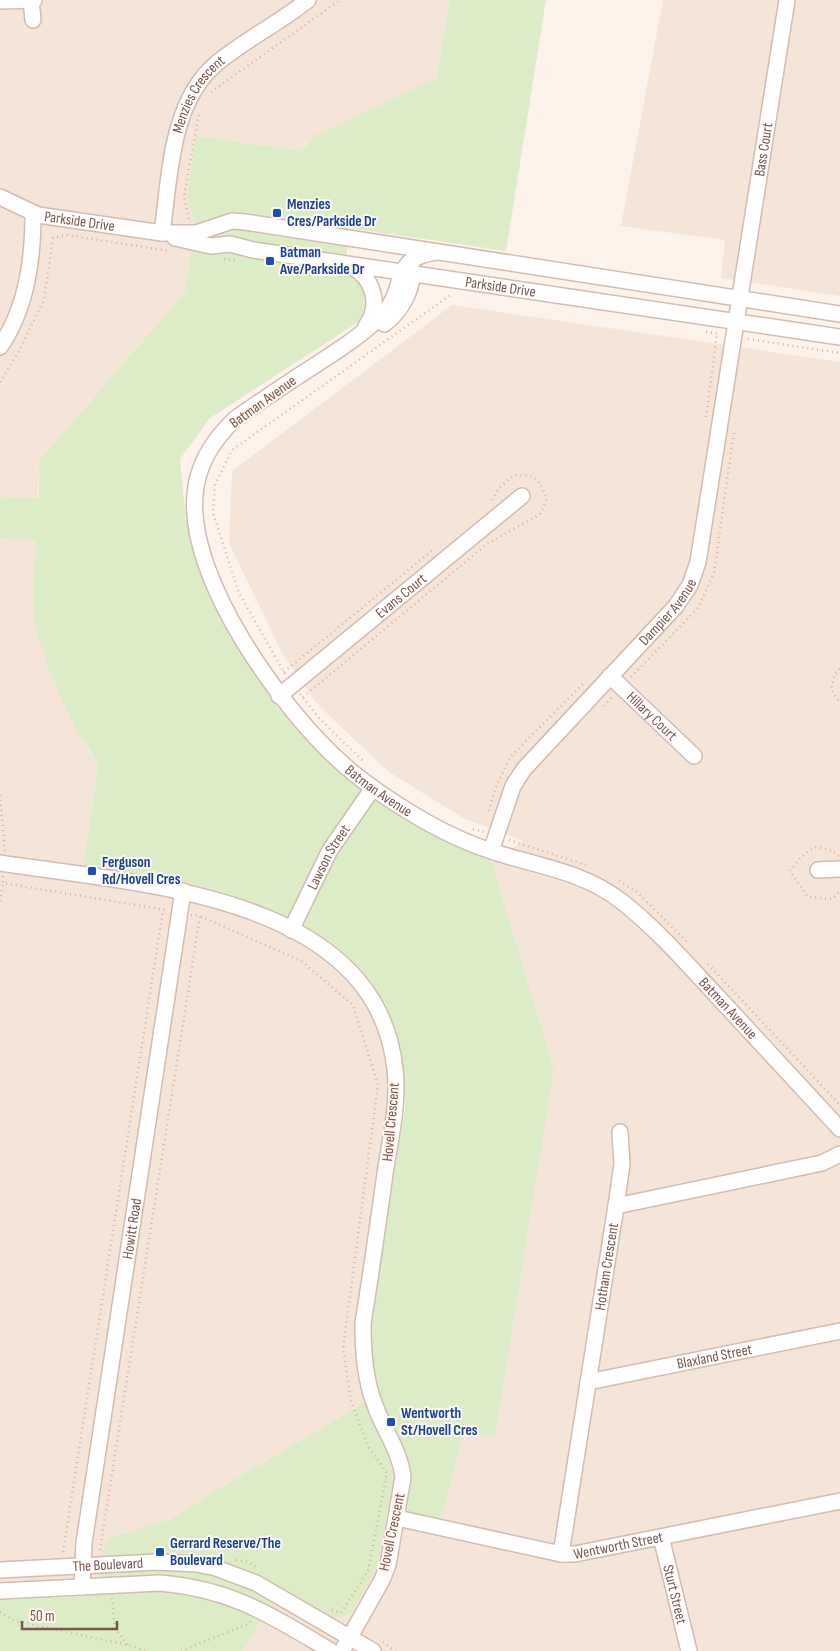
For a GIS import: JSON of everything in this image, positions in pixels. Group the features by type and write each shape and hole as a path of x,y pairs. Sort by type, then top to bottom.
{"street":[{"name":"Menzies Crescent","path":"162,233 177,133 188,98 200,79 216,64 308,0"},
{"name":"Bass Court","path":"737,322 787,0"},
{"path":"0,1 33,1 34,20"},
{"name":"Parkside Drive","path":"0,197 33,213 51,218 162,233 190,233 234,221 840,314"},
{"path":"0,348 19,311 28,282 33,252 33,213"},
{"path":"33,252 51,218"},
{"path":"286,229 338,246 394,255 408,270 417,256 437,252"},
{"name":"Parkside Drive","path":"162,233 203,245 230,244 253,250 346,264 408,270 840,337"},
{"name":"Batman Avenue","path":"346,264 361,273 373,291 373,313 362,331"},
{"name":"Batman Avenue","path":"408,270 388,308 350,342 235,419 218,435 206,454 198,474 195,518 210,570 244,643 279,696 303,724 337,758 373,788 430,824 462,840 491,851 555,868 589,881 619,899 669,945 840,1129"},
{"name":"Batman Avenue","path":"350,342 374,331 395,315 408,292 408,270"},
{"name":"Dampier Avenue","path":"491,851 489,833 524,769 676,606 690,585 698,562 737,322"},
{"name":"Evans Court","path":"279,696 522,496"},
{"name":"Hillary Court","path":"610,676 694,756"},
{"name":"Lawson Street","path":"291,930 330,850 373,788"},
{"name":"Hovell Crescent","path":"2,863 183,891 240,908 318,944 355,976 382,1019 390,1042 395,1069 394,1112 363,1324 363,1350 367,1379 375,1407 401,1463 402,1485 388,1565 382,1580 342,1651"},
{"path":"818,870 840,869"},
{"name":"Howitt Road","path":"82,1587 83,1558 183,891"},
{"path":"616,1206 622,1164 620,1132"},
{"name":"Hotham Crescent","path":"561,1554 616,1206 822,1163 840,1154"},
{"name":"Blaxland Street","path":"588,1382 840,1331"},
{"name":"Wentworth Street","path":"397,1518 561,1554 575,1554 840,1501"},
{"name":"Sturt Street","path":"660,1537 689,1651"},
{"name":"The Boulevard","path":"0,1570 83,1558 176,1562 216,1568 256,1583 373,1651"},
{"name":"The Boulevard","path":"0,1591 160,1583 184,1585 229,1596 259,1610 331,1651"}],"path":[{"path":"207,97 211,91 340,0"},
{"path":"190,233 184,197 200,109"},
{"path":"363,762 319,718 277,664 239,593 213,513 215,485 232,450 452,294"},
{"path":"705,422 717,334"},
{"path":"746,348 747,339"},
{"path":"597,712 698,608 714,573 735,426"},
{"path":"840,669 835,674 831,689 840,703"},
{"path":"488,814 496,787 511,756 585,681"},
{"path":"0,795 6,848 2,863 3,883 0,901"},
{"path":"485,823 489,833"},
{"path":"472,828 581,862 597,870"},
{"path":"613,878 636,891 690,945"},
{"path":"3,883 200,916 301,961 353,1005 378,1085 344,1348 351,1401 369,1448 387,1474 368,1571 341,1613 328,1609"},
{"path":"63,1552 163,910"},
{"path":"100,1550 200,916"},
{"path":"703,959 840,1105"},
{"path":"54,1552 63,1552 83,1558 100,1550 106,1550"},
{"path":"229,1558 248,1562 264,1572"},
{"path":"181,1651 248,1624 259,1610"},
{"path":"0,1612 15,1621 128,1645 146,1651"}],"shaded area":[{"path":"0,0 450,0 437,78 315,136 303,151 196,136 187,196 195,226 185,292 39,461 35,614 55,683 89,751 99,763 83,866 197,885 228,894 320,935 343,951 362,970 379,993 391,1017 401,1047 406,1078 379,1394 171,1519 106,1539 92,1596 0,1600"},
{"path":"663,0 840,0 840,296 721,278 725,240 621,226"},
{"path":"452,305 840,362 840,1651 243,1651 280,1587 388,1510 441,1518 464,1432 495,1437 554,1070 492,862 523,841 465,819 389,772 318,705 283,655 229,543 232,471"}],"green space":[{"path":"450,0 546,0 506,251 349,228 345,272 361,281 369,302 363,319 210,418 180,459 186,522 226,626 277,707 343,775 428,833 492,862 554,1070 495,1437 464,1432 441,1518 388,1510 378,1563 350,1614 340,1618 331,1616 280,1588 243,1651 0,1651 0,1600 92,1596 106,1539 171,1519 379,1394 374,1370 372,1322 405,1107 405,1081 402,1056 396,1032 376,989 361,969 343,952 321,936 228,894 211,889 175,880 83,866 99,763 79,734 60,695 44,655 35,621 33,603 36,540 0,538 0,497 39,499 39,461 185,292 195,226 187,196 196,136 303,151 314,136 437,78"}],"place":[{"name":"Menzies Cres/Parkside Dr","path":"277,213"},
{"name":"Batman Ave/Parkside Dr","path":"270,261"},
{"name":"Ferguson Rd/Hovell Cres","path":"92,871"},
{"name":"Wentworth St/Hovell Cres","path":"391,1422"},
{"name":"Gerrard Reserve/The Boulevard","path":"160,1552"}]}
